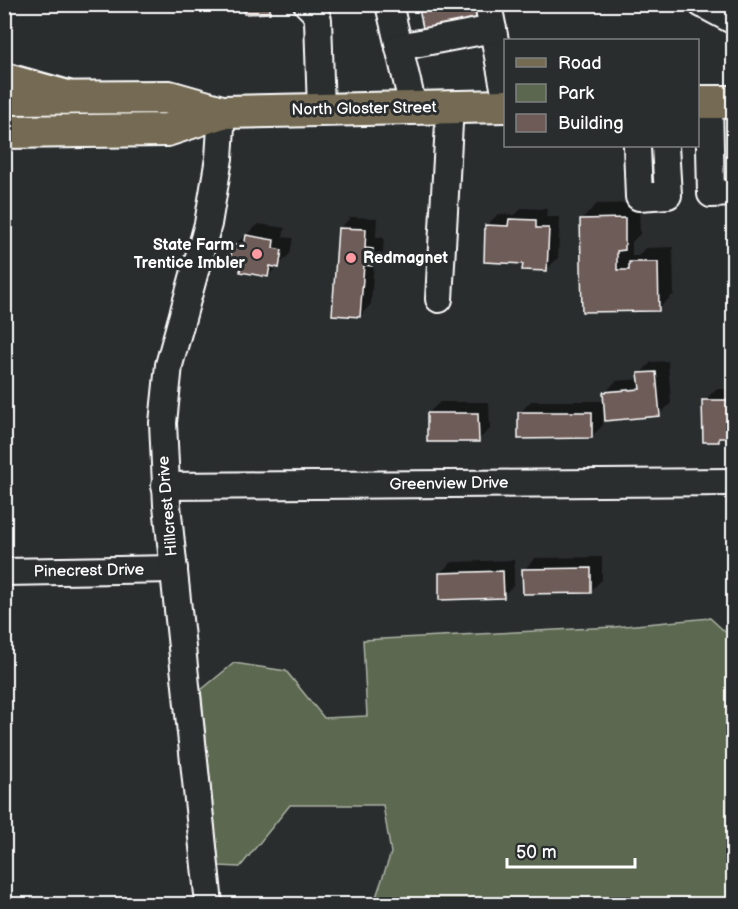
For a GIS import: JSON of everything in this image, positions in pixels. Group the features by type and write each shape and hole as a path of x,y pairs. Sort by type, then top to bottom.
{"highway":[{"path":"4,80 65,97"}],"main road":[{"name":"North Gloster Street","path":"4,98 169,97 222,112 504,106"},
{"name":"North Gloster Street","path":"4,132 167,130 222,112"}],"street":[{"path":"307,4 315,12 318,20 321,110"},
{"path":"389,4 413,107"},
{"path":"488,4 504,87"},
{"path":"702,4 734,21"},
{"path":"399,47 493,29"},
{"path":"713,102 711,194 734,193"},
{"path":"439,299 450,106"},
{"name":"Hillcrest Drive","path":"209,904 165,486 163,423 167,378 206,232 219,158 222,112"},
{"path":"637,147 639,197 668,195 665,147"},
{"name":"Greenview Drive","path":"165,486 734,482"},
{"name":"Pinecrest Drive","path":"4,572 174,569"}],"green space":[{"path":"710,618 733,639 733,904 627,904 623,901 609,904 378,904 376,897 391,853 383,805 290,805 240,867 219,866 201,690 234,663 286,671 324,718 367,716 363,640 614,627"}],"building":[{"path":"243,4 270,4 270,13 244,14"},
{"path":"418,4 479,4 482,20 424,33"},
{"path":"625,218 625,250 617,251 617,270 629,270 629,262 658,262 659,311 582,312 580,219"},
{"path":"509,219 536,220 536,228 549,228 547,271 522,270 523,264 484,262 485,225 508,226"},
{"path":"338,228 366,229 365,248 373,249 372,266 364,265 360,317 332,315"},
{"path":"246,235 274,240 273,248 282,250 279,268 270,266 268,277 240,272 241,263 230,262 233,244 244,246"},
{"path":"656,372 660,416 605,421 603,392 640,389 638,373"},
{"path":"702,400 730,400 730,409 734,409 734,438 719,438 719,442 703,442"},
{"path":"518,412 592,412 592,438 518,439"},
{"path":"427,413 478,413 479,442 427,442"},
{"path":"591,568 591,593 523,594 522,569"},
{"path":"503,571 504,598 439,600 439,573"}],"place":[{"name":"State Farm - Trentice Imbler","path":"257,254"},
{"name":"Redmagnet","path":"351,258"}]}
